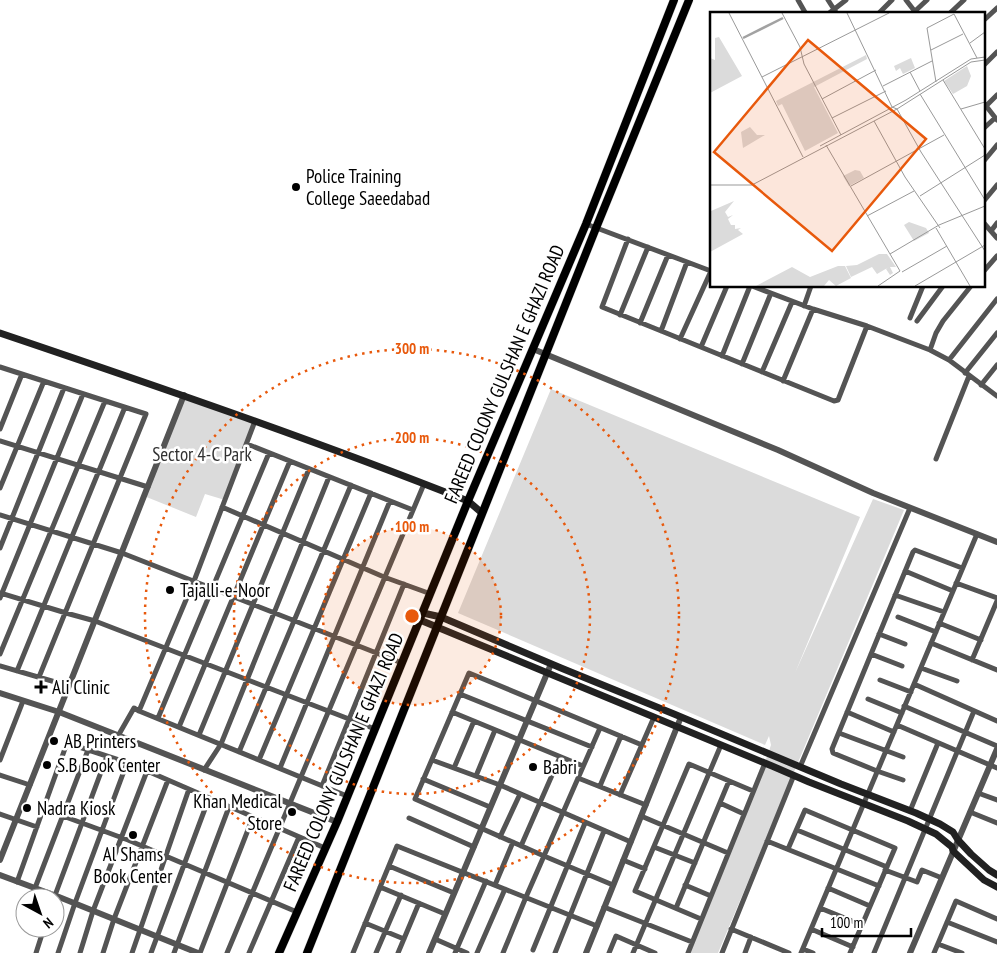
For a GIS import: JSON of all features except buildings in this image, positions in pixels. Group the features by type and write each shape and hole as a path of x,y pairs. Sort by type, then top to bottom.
{"main road":[{"name":"FAREED COLONY GULSHAN E GHAZI ROAD","path":"279,953 337,822 468,501 586,224 674,0"},
{"name":"FAREED COLONY GULSHAN E GHAZI ROAD","path":"307,953 545,355 689,0"},
{"path":"0,333 255,421 424,484 468,501 482,513"},
{"path":"421,617 441,617 800,767 910,810 940,824 952,832 989,870 997,875"},
{"path":"421,617 437,627 925,828 952,847 984,880 997,888"}],"street":[{"path":"828,0 835,12 846,0"},
{"path":"880,12 892,0"},
{"path":"906,0 914,12"},
{"path":"916,12 927,0"},
{"path":"951,12 964,0"},
{"path":"984,20 997,8"},
{"path":"984,65 997,52"},
{"path":"984,128 996,119 985,104 997,95"},
{"path":"984,161 997,146"},
{"path":"984,201 997,185"},
{"path":"984,223 997,238"},
{"path":"984,233 997,223"},
{"path":"586,224 710,271"},
{"path":"628,239 602,307 834,401 838,400 867,326"},
{"path":"620,315 648,247"},
{"path":"640,323 668,255"},
{"path":"984,271 997,256"},
{"path":"661,331 687,262"},
{"path":"680,339 710,273"},
{"path":"701,347 726,288"},
{"path":"722,356 750,288"},
{"path":"757,288 930,350 949,360 997,396"},
{"path":"804,306 810,288"},
{"path":"910,318 922,288"},
{"path":"917,321 942,288"},
{"path":"930,350 942,321 969,288"},
{"path":"742,364 771,293"},
{"path":"949,360 997,299"},
{"path":"762,372 792,302"},
{"path":"783,381 813,309"},
{"path":"936,459 967,374 997,333"},
{"path":"533,349 770,447 873,493 997,542"},
{"path":"981,385 997,365"},
{"path":"1,369 146,414 39,677"},
{"path":"0,429 22,374"},
{"path":"0,488 44,381"},
{"path":"0,548 64,388"},
{"path":"83,394 1,595 95,621 375,729"},
{"path":"0,860 184,396"},
{"path":"0,654 105,401"},
{"path":"17,671 125,407"},
{"path":"139,710 194,582 255,421"},
{"path":"0,441 148,486"},
{"path":"247,444 413,510"},
{"path":"158,718 269,453"},
{"path":"179,727 290,461"},
{"path":"199,735 309,469"},
{"path":"204,770 221,744 329,476"},
{"path":"227,953 280,829 355,644 424,484"},
{"path":"240,752 351,485"},
{"path":"259,760 371,494"},
{"path":"280,768 390,501"},
{"path":"222,508 384,577 431,594"},
{"path":"800,767 910,508"},
{"path":"0,514 122,553 402,663"},
{"path":"813,953 802,951 976,534"},
{"path":"903,780 833,752 832,749 913,552 915,550 962,568"},
{"path":"905,571 953,591"},
{"path":"956,583 997,599 972,660"},
{"path":"322,786 404,584"},
{"path":"895,595 944,612"},
{"path":"898,617 936,632"},
{"path":"939,624 980,640"},
{"path":"879,634 906,644"},
{"path":"931,643 997,670"},
{"path":"871,654 902,666"},
{"path":"428,953 551,664"},
{"path":"0,666 69,686"},
{"path":"921,668 957,681"},
{"path":"614,885 415,799 469,673 642,745"},
{"path":"880,680 911,692"},
{"path":"914,684 997,721"},
{"path":"0,694 59,712 337,822"},
{"path":"460,694 592,747"},
{"path":"868,699 902,713"},
{"path":"0,760 24,701"},
{"path":"904,706 997,748 910,953"},
{"path":"118,736 134,708 347,796"},
{"path":"874,953 974,711"},
{"path":"452,712 583,766"},
{"path":"847,712 894,732"},
{"path":"620,795 654,717"},
{"path":"586,953 681,717"},
{"path":"454,768 474,721"},
{"path":"897,725 997,768"},
{"path":"503,953 600,728"},
{"path":"476,776 495,730"},
{"path":"839,733 903,757"},
{"path":"600,786 621,736"},
{"path":"17,882 67,743 128,763 325,848"},
{"path":"910,810 938,743"},
{"path":"633,953 721,745"},
{"path":"0,875 35,888 88,750"},
{"path":"57,888 107,756"},
{"path":"521,846 560,756"},
{"path":"432,760 500,785 631,842"},
{"path":"58,953 128,763"},
{"path":"688,953 765,763"},
{"path":"701,919 635,891 690,764 753,791"},
{"path":"80,953 94,910 147,771"},
{"path":"0,775 30,785"},
{"path":"722,953 794,775"},
{"path":"578,778 646,805"},
{"path":"423,779 490,807"},
{"path":"103,953 114,919 168,780"},
{"path":"676,908 729,781"},
{"path":"132,953 189,789"},
{"path":"978,793 997,800"},
{"path":"500,837 520,794"},
{"path":"150,953 209,798"},
{"path":"720,803 744,814"},
{"path":"174,953 229,807"},
{"path":"44,809 142,846 297,912"},
{"path":"788,849 806,810 895,848 850,953"},
{"path":"970,812 997,823"},
{"path":"0,814 37,827"},
{"path":"641,816 728,853"},
{"path":"65,900 199,953 252,817"},
{"path":"409,818 474,847"},
{"path":"533,950 585,822"},
{"path":"797,830 886,868 904,878 918,882 922,870 942,878"},
{"path":"555,953 604,831"},
{"path":"249,953 299,837"},
{"path":"767,841 878,886"},
{"path":"495,885 513,842"},
{"path":"353,953 397,846 597,926"},
{"path":"654,847 694,863"},
{"path":"623,860 645,869"},
{"path":"389,866 454,893"},
{"path":"456,951 486,882"},
{"path":"685,885 711,896"},
{"path":"380,887 445,914"},
{"path":"828,888 870,906"},
{"path":"477,953 505,889"},
{"path":"376,953 401,895"},
{"path":"934,953 956,901 997,919"},
{"path":"398,953 419,903"},
{"path":"604,907 692,942"},
{"path":"820,908 862,925"},
{"path":"947,922 997,942"},
{"path":"365,923 404,940"},
{"path":"731,929 789,953"},
{"path":"811,930 853,947"},
{"path":"609,953 616,936 655,953"},
{"path":"36,953 41,938"},
{"path":"745,953 751,938"},
{"path":"434,939 456,951 467,953"},
{"path":"938,944 962,953"}],"green space":[{"path":"551,389 860,517 795,673 873,499 904,510 718,953 689,953 755,791 771,745 769,736 765,745 458,613"},
{"name":"Sector 4-C Park","path":"184,395 255,421 225,500 205,494 196,517 144,496"}],"place":[{"name":"Police Training College Saeedabad","path":"296,187"},
{"name":"Tajalli-e-Noor","path":"170,590"},
{"name":"Ali Clinic","path":"41,687"},
{"name":"AB Printers","path":"54,741"},
{"name":"S.B Book Center","path":"47,765"},
{"name":"Babri","path":"533,767"},
{"name":"Nadra Kiosk","path":"27,808"},
{"name":"Khan Medical Store","path":"292,812"},
{"name":"Al Shams Book Center","path":"133,835"}]}
